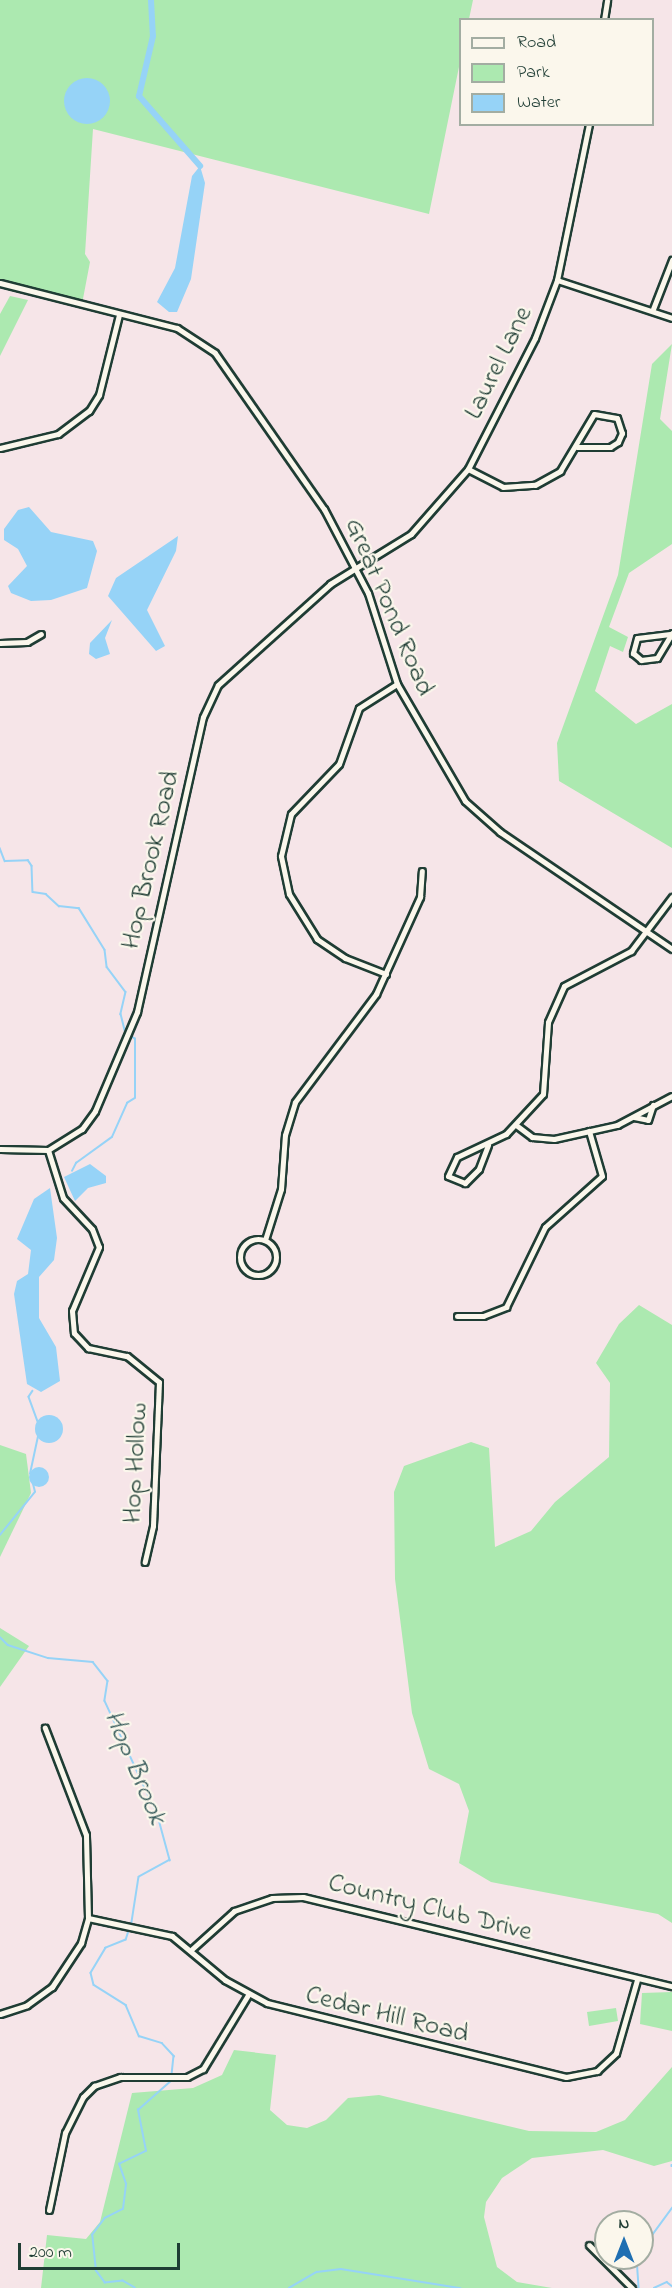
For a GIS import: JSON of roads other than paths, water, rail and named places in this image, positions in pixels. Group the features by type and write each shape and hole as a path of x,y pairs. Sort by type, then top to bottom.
{"street":[{"path":"604,18 607,0"},
{"name":"Laurel Lane","path":"357,568 411,534 468,470 536,338 557,280 589,126"},
{"path":"653,309 672,260"},
{"path":"557,280 653,309 672,318"},
{"name":"Great Pond Road","path":"0,283 177,328 215,352 324,509 357,568 397,684 452,783 479,816 672,949"},
{"path":"0,448 58,434 89,411 99,395 119,315"},
{"path":"468,470 503,487 535,485 560,471 577,447 594,414 617,418 622,433 618,442 610,447 577,447"},
{"name":"Hop Brook Road","path":"48,1150 82,1129 95,1111 129,1035 208,701 304,604 357,568"},
{"path":"671,633 657,658 641,660 633,653 637,638 671,633"},
{"path":"0,643 27,642 41,634"},
{"path":"386,974 330,951 306,927 289,894 281,856 291,814 339,764 359,708 397,684"},
{"path":"265,1240 280,1189 285,1135 295,1102 370,1005 420,897 422,870"},
{"path":"488,1145 471,1178 458,1183 448,1176 457,1157 488,1145 516,1125 546,1084 548,1022 558,994 579,975 631,951 672,897"},
{"path":"516,1125 543,1139 589,1131 634,1117 672,1096"},
{"path":"634,1117 648,1120 653,1105"},
{"path":"457,1316 483,1316 506,1307 544,1227 602,1176 589,1131"},
{"path":"0,1149 48,1150"},
{"name":"Hop Hollow","path":"48,1150 63,1198 90,1227 99,1247 72,1311 74,1333 88,1348 127,1356 159,1382 153,1526 145,1562"},
{"path":"250,1240 265,1240 276,1252 275,1264 264,1274 247,1272 240,1251 250,1240"},
{"path":"0,2014 27,2005 52,1987 81,1943 88,1918 86,1835 45,1728"},
{"name":"Country Club Drive","path":"192,1948 234,1911 272,1898 303,1898 636,1980 672,1986"},
{"name":"Cedar Hill Road","path":"88,1918 157,1932 192,1948 248,1995 289,2010 577,2077 597,2071 616,2053 636,1980"},
{"path":"49,2210 65,2133 82,2097 94,2086 120,2077 167,2078 203,2068 248,1995"},
{"path":"589,2244 632,2288"}],"water":[{"path":"87,78 96,79 103,85 109,92 109,110 103,117 96,123 87,124 78,123 71,117 65,110 64,101 65,92 71,85 78,79"},
{"path":"200,166 205,183 191,279 177,312 169,312 157,302 175,268 192,176"},
{"path":"29,507 51,532 93,541 97,551 87,588 51,600 31,601 11,593 8,586 27,566 18,549 4,540 4,529 18,510"},
{"path":"178,536 176,551 147,610 165,646 156,651 108,596 116,578"},
{"path":"112,620 105,638 110,654 96,659 89,654 90,643"},
{"path":"90,1164 106,1176 106,1183 88,1188 75,1201 64,1177"},
{"path":"50,1188 57,1238 54,1260 39,1277 39,1318 56,1347 60,1381 41,1392 27,1384 14,1294 17,1281 28,1274 31,1250 17,1239 34,1199"},
{"path":"49,1415 59,1419 63,1429 59,1439 49,1443 39,1439 35,1429 39,1419"},
{"path":"39,1467 46,1470 49,1477 46,1484 39,1487 32,1484 29,1477 32,1470"}],"waterway":[{"path":"151,0 153,36 139,96 200,166"},
{"name":"Hop Brook","path":"0,848 5,861 28,860 32,866 33,892 46,894 59,906 79,908 105,950 107,967 126,992 121,1014 126,1034"},
{"name":"Hop Brook","path":"72,1171 76,1163 112,1137 127,1103 135,1098 135,1039 130,1036"},
{"name":"Hop Brook","path":"33,1391 29,1397 38,1422"},
{"name":"Hop Brook","path":"30,1474 38,1435"},
{"name":"Hop Brook","path":"0,1535 35,1492 33,1484"},
{"name":"Hop Brook","path":"0,1637 8,1645 48,1658 93,1662 108,1681 105,1701 158,1816 170,1860 139,1877 132,1922"},
{"name":"Hop Brook","path":"129,1931 126,1940 106,1948 91,1973 94,1985 126,2005 139,2036 162,2043 174,2056 172,2076"},
{"name":"Hop Brook","path":"135,2288 123,2281 105,2283 96,2271 92,2235 105,2218 123,2209 126,2184 119,2164 146,2151 138,2110 171,2081"},
{"name":"Hop Brook","path":"654,2233 672,2208"},
{"name":"Hop Brook","path":"289,2288 317,2272 341,2269 460,2288"},
{"name":"Hop Brook","path":"638,2270 639,2288"},
{"path":"654,2288 667,2282 672,2286"}]}
